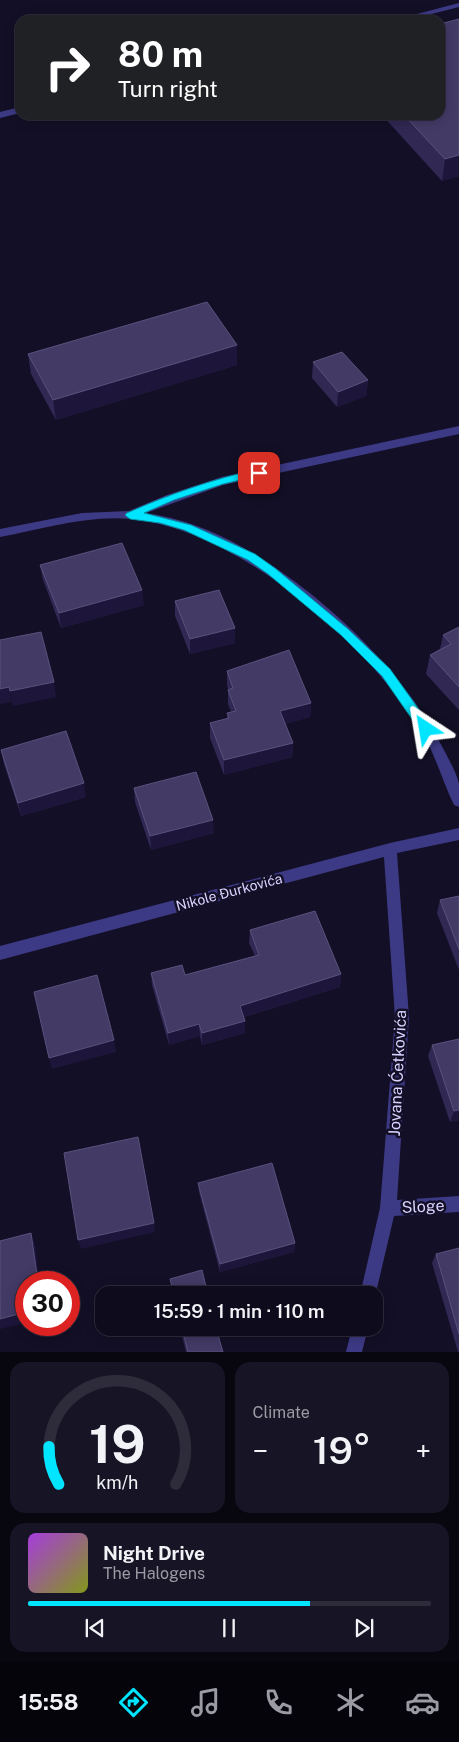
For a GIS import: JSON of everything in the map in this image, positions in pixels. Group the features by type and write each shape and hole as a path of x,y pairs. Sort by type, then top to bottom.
{"street":[{"path":"418,15 459,5"},
{"path":"0,115 15,111"},
{"path":"130,515 171,498 222,481 459,430"},
{"path":"0,533 103,515 130,515 160,520 217,540 252,557 304,596 344,632 391,680 418,716 440,754 459,801"},
{"name":"Nikole Đurkovića","path":"0,953 390,849 459,834"},
{"name":"Jovana Ćetkovića","path":"370,1286 388,1208 402,1018 390,849"},
{"name":"Sloge","path":"388,1208 459,1204"},
{"path":"354,1352 358,1336"}],"building":[{"path":"459,19 459,155 445,159 409,120 445,120 445,23"},
{"path":"207,302 237,345 53,400 28,354"},
{"path":"342,352 368,380 338,392 313,362"},
{"path":"122,543 142,590 59,613 40,565"},
{"path":"219,590 235,628 190,639 175,601"},
{"path":"459,627 459,687 430,655 451,644 443,635"},
{"path":"41,632 54,682 10,691 9,687 0,689 0,640"},
{"path":"289,650 311,703 280,711 293,743 224,760 210,723 229,718 227,713 236,711 228,690 233,688 227,671"},
{"path":"66,731 84,783 18,803 1,750"},
{"path":"196,772 213,820 150,836 134,788"},
{"path":"459,896 459,949 440,900"},
{"path":"315,911 341,974 240,1006 245,1021 202,1033 199,1024 168,1033 151,973 182,965 185,975 259,955 250,930"},
{"path":"97,975 114,1040 49,1058 34,992"},
{"path":"459,1039 459,1110 454,1111 432,1045"},
{"path":"138,1137 154,1223 78,1240 64,1153"},
{"path":"272,1163 295,1243 220,1264 198,1183"},
{"path":"31,1233 36,1271 15,1271 15,1315 0,1319 0,1241"},
{"path":"459,1248 459,1334 436,1254"},
{"path":"202,1270 206,1286 172,1286 170,1279"},
{"path":"184,1336 218,1336 223,1352 188,1352"}],"route":[{"path":"259,473 222,481 171,498 130,515 187,527 252,557 272,571 304,596 386,672 426,729"}]}
